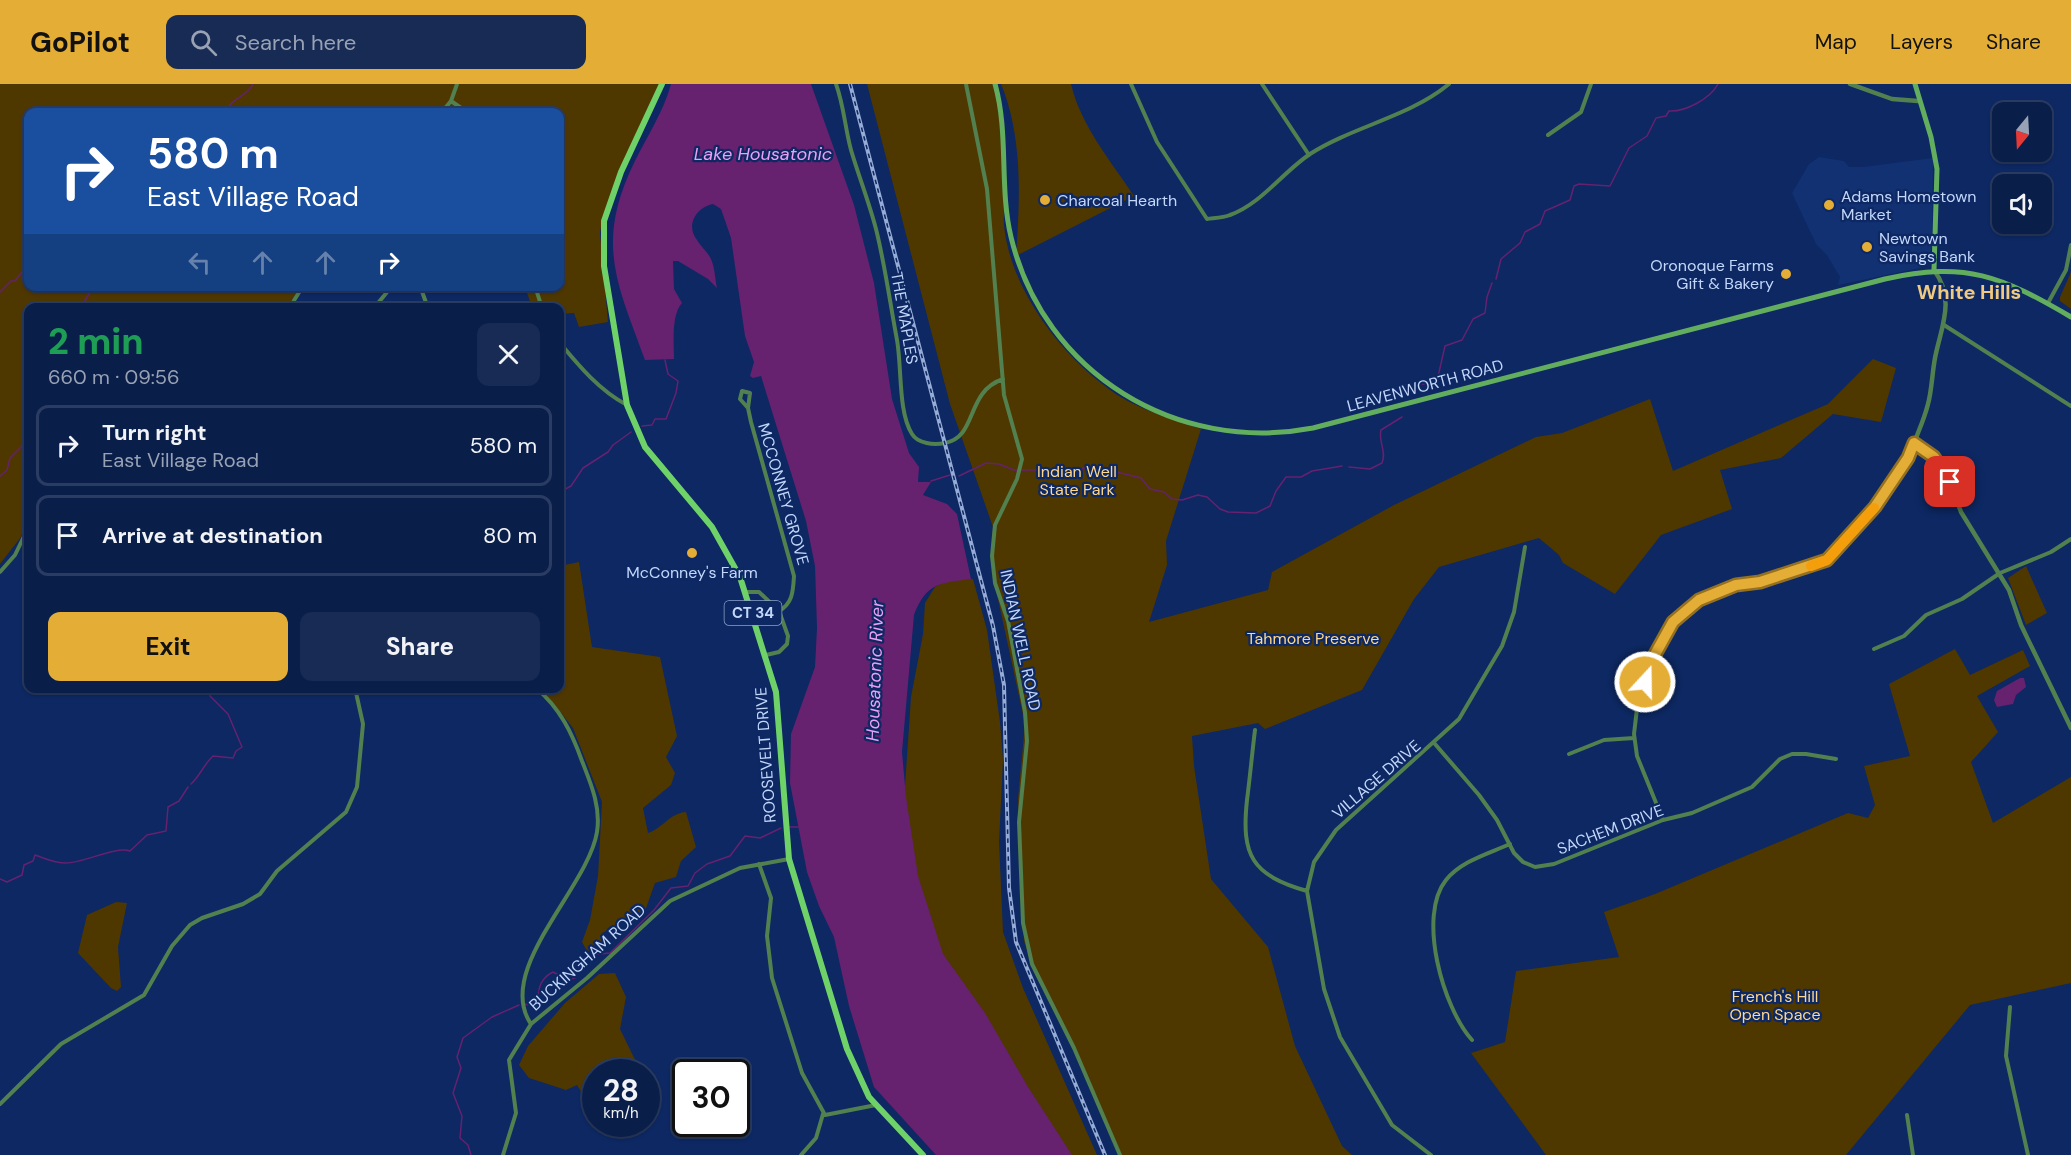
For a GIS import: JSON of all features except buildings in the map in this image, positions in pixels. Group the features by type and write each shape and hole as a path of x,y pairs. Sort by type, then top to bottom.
{"main road":[{"name":"ROOSEVELT DRIVE","path":"663,84 618,180 604,220 604,266 627,405 645,447 701,512 724,543 746,592 776,692 789,859 847,1049 861,1084 876,1106 923,1155"},
{"name":"LEAVENWORTH ROAD","path":"995,84 1011,236 1020,267 1042,314 1088,368 1120,392 1163,415 1191,425 1223,431 1280,433 1313,428 1884,279 1934,270 1987,276 2003,281 2071,316"},
{"path":"1915,84 1918,101 1931,137 1937,169 1934,270"}],"street":[{"path":"445,108 451,101 457,84"},
{"name":"THE MAPLES","path":"836,84 851,151 876,230 900,359 905,412 914,437 923,443 945,443 956,439 967,427 978,397 988,386 1003,379"},
{"name":"INDIAN WELL ROAD","path":"966,84 987,189 1008,415 1021,454 1020,469 995,525 992,556 995,583 1008,621 1025,712 1027,741 1019,815 1023,923 1032,964 1074,1048 1120,1155"},
{"path":"1131,84 1157,142 1207,219 1230,215 1252,201 1309,155 1345,135 1420,103 1449,84"},
{"path":"1262,84 1309,155"},
{"path":"1548,135 1581,112 1591,84"},
{"path":"1850,84 1892,99 1918,101"},
{"path":"451,101 461,108"},
{"path":"2048,303 2066,270 2071,245"},
{"path":"1663,820 1637,756 1634,738 1638,700 1653,658 1673,622 1699,600 1728,588 1760,582 1827,560 1875,507 1903,466 1928,407 1947,301 1941,280 1934,270"},
{"path":"378,303 388,291"},
{"path":"1944,325 2071,406"},
{"path":"564,347 593,380 614,398 627,405"},
{"name":"MCCONNEY GROVE","path":"748,408 794,576 793,594 787,606 779,611"},
{"path":"1914,443 1934,457 1946,472 1961,512 2000,573 2021,625 2071,728"},
{"path":"0,572 15,555 24,536"},
{"path":"1874,649 1904,636 1926,615 1962,599 2000,573 2051,552 2071,539"},
{"name":"VILLAGE DRIVE","path":"1431,1155 1392,1125 1340,1037 1324,988 1307,891 1314,862 1336,830 1435,744 1459,720 1502,646 1514,612 1525,547"},
{"path":"746,592 759,592 779,611 788,636 787,644 779,652 766,655"},
{"path":"0,1104 61,1044 144,994 172,946 190,925 202,918 243,904 260,894 277,871 346,812 357,788 363,724 356,693"},
{"path":"531,1024 521,1002 525,978 541,940 590,856 598,822 596,800 571,731 556,709 541,693"},
{"path":"1255,730 1244,831 1248,852 1270,878 1307,891"},
{"path":"1569,754 1604,740 1634,738"},
{"name":"SACHEM DRIVE","path":"1435,744 1479,795 1523,862 1535,867 1554,864 1663,820 1692,813 1752,787 1780,759 1792,754 1806,753 1836,759"},
{"path":"1472,1040 1461,1027 1450,1005 1432,920 1434,904 1438,892 1456,870 1469,861 1510,844"},
{"name":"BUCKINGHAM ROAD","path":"503,1155 516,1113 509,1060 531,1024 587,978 670,901 730,872 789,859"},
{"path":"759,864 771,898 767,936 772,978 802,1074 823,1114 820,1132 801,1155"},
{"path":"2010,1007 2006,1056 2028,1155"},
{"path":"823,1114 838,1115 876,1106"},
{"path":"1907,1115 1913,1155"}],"shaded area":[{"path":"1819,157 1844,161 1849,167 1933,158 1932,246 1927,262 1920,268 1838,285 1840,277 1827,255 1816,244 1792,193 1809,164"}],"green space":[{"path":"0,84 661,84 603,215 600,233 608,322 579,327 574,313 564,314 564,303 531,303 526,291 564,291 564,108 447,108 444,106 442,108 24,108 24,291 299,291 289,303 24,303 24,528 21,537 0,564"},
{"path":"867,84 998,84 1006,167 1004,225 1008,248 1026,294 1054,336 1070,355 1106,387 1139,407 1201,429 1166,541 1167,565 1149,622 1268,590 1272,572 1394,505 1536,437 1562,433 1650,399 1673,471 1828,404 1873,359 1896,368 1881,422 1833,414 1781,458 1720,470 1732,509 1661,535 1615,594 1563,563 1559,555 1539,538 1439,567 1414,599 1362,690 1265,729 1258,723 1192,736 1194,766 1211,879 1268,947 1295,1046 1342,1146 1352,1155 1120,1155 1077,1054 1032,965 1024,941 1018,799 1025,724 995,585 991,554 993,527 950,404"},
{"path":"1001,84 1071,84 1089,129 1134,196 1016,256 1018,169 1013,125"},
{"path":"2071,272 2071,309 2060,301 2060,297"},
{"path":"579,562 592,647 660,657 677,736 666,757 675,773 671,785 643,808 648,833 675,815 686,812 696,847 681,861 676,877 655,883 645,911 602,933 601,950 587,951 582,942 590,920 598,876 602,802 573,728 545,693 564,693 564,565"},
{"path":"2026,566 2047,613 2026,625 2008,578"},
{"path":"973,579 987,630 1000,722 1003,760 999,842 1003,932 1023,988 1097,1155 1064,1155 929,943 904,801 911,697 923,634 925,603 935,587 948,580"},
{"name":"French's Hill Open Space","path":"1955,649 1970,675 2023,650 2030,666 1977,696 1998,732 1971,762 1993,823 2071,777 2071,983 1970,1005 1846,1155 1546,1155 1471,1053 1505,1042 1516,971 1619,957 1604,912 1655,894 1848,813 1868,818 1875,805 1864,766 1910,756 1889,684"},
{"path":"116,902 127,903 118,947 121,987 117,991 111,988 78,953 87,915"},
{"path":"615,973 626,997 620,1029 635,1059 582,1059 582,1093 577,1085 566,1090 529,1078 519,1065 528,1046 565,1003 599,974"}],"water":[{"name":"Lake Housatonic","path":"671,84 811,84 854,205 874,283 892,399 909,453 919,467 918,482 931,482 923,495 947,504 957,514 971,579 935,586 924,596 914,615 902,752 918,876 943,954 985,1013 1028,1087 1072,1155 936,1155 874,1087 849,1006 834,937 819,906 807,872 790,783 791,734 815,667 817,628 815,566 806,521 761,376 753,378 750,376 754,362 745,336 731,238 721,209 713,204 702,209 694,218 692,228 697,240 711,259 717,288 708,279 678,261 673,261 674,289 682,303 678,308 675,322 674,359 645,360 626,308 614,263 615,217 622,191"},
{"path":"2024,678 2026,687 2016,695 2013,704 1997,707 1994,700 1997,691"}],"waterway":[{"path":"228,108 253,84"},
{"path":"1496,279 1501,259 1520,243 1525,232 1540,224 1545,211 1570,200 1574,186 1579,184 1610,186 1629,148 1647,136 1656,118 1666,116 1669,111 1696,104 1709,95 1718,84"},
{"path":"0,292 11,281 15,281 24,269"},
{"path":"1405,390 1404,386 1407,384 1431,384 1437,381 1445,346 1462,340 1473,319 1485,313 1492,283"},
{"path":"83,303 91,291"},
{"path":"642,426 652,425 655,419 666,419 676,393 678,381 668,374 665,360"},
{"path":"1349,467 1370,469 1382,463 1384,454 1381,430 1402,417"},
{"path":"564,490 571,486 583,468 608,452 613,445 631,432"},
{"path":"0,476 7,470 10,458 24,444"},
{"path":"959,476 986,463 999,464 1014,470 1051,470 1064,474 1068,470 1094,467 1141,478 1150,489 1164,492 1172,499 1182,500 1198,495 1207,497 1220,509 1228,512 1256,513 1270,506 1276,491 1286,477 1301,477 1312,471 1342,466"},
{"path":"931,481 950,475"},
{"path":"191,784 213,756 233,758 236,751 242,747 228,714 210,693"},
{"path":"0,879 7,882 22,875 24,865 33,861 35,855 54,862 66,863 116,851 130,851 147,835 166,831 168,807 179,801 188,787"},
{"path":"789,827 802,827"},
{"path":"581,962 590,955 610,953 654,910 671,888 688,886 695,873 707,864 730,856 745,836 760,838 781,828"},
{"path":"525,1004 532,1006 537,1002 540,985 548,975 553,972 568,980 575,978 580,965"},
{"path":"471,1155 468,1145 460,1138 462,1116 453,1093 461,1068 457,1057 463,1038 492,1017 519,1005"}],"railway":[{"path":"850,84 993,626 1004,685 1009,888 1016,942 1105,1155"}],"slow traffic":[{"path":"1811,566 1827,560 1874,508"}],"place":[{"name":"Charcoal Hearth","path":"1045,200"},
{"name":"Adams Hometown Market","path":"1829,205"},
{"name":"Newtown Savings Bank","path":"1867,247"},
{"name":"Oronoque Farms Gift & Bakery","path":"1786,274"},
{"name":"McConney's Farm","path":"692,553"}],"district":[{"name":"White Hills","path":"1969,292"}],"route":[{"path":"1645,682 1653,658 1673,622 1699,600 1736,585 1760,582 1827,560 1875,507 1908,458 1914,443 1934,457 1946,472 1950,482"}],"park label":[{"name":"Indian Well State Park","path":"1077,480"},
{"name":"Tahmore Preserve","path":"1313,638"}],"water label":[{"name":"Housatonic River","path":"875,671"}]}
